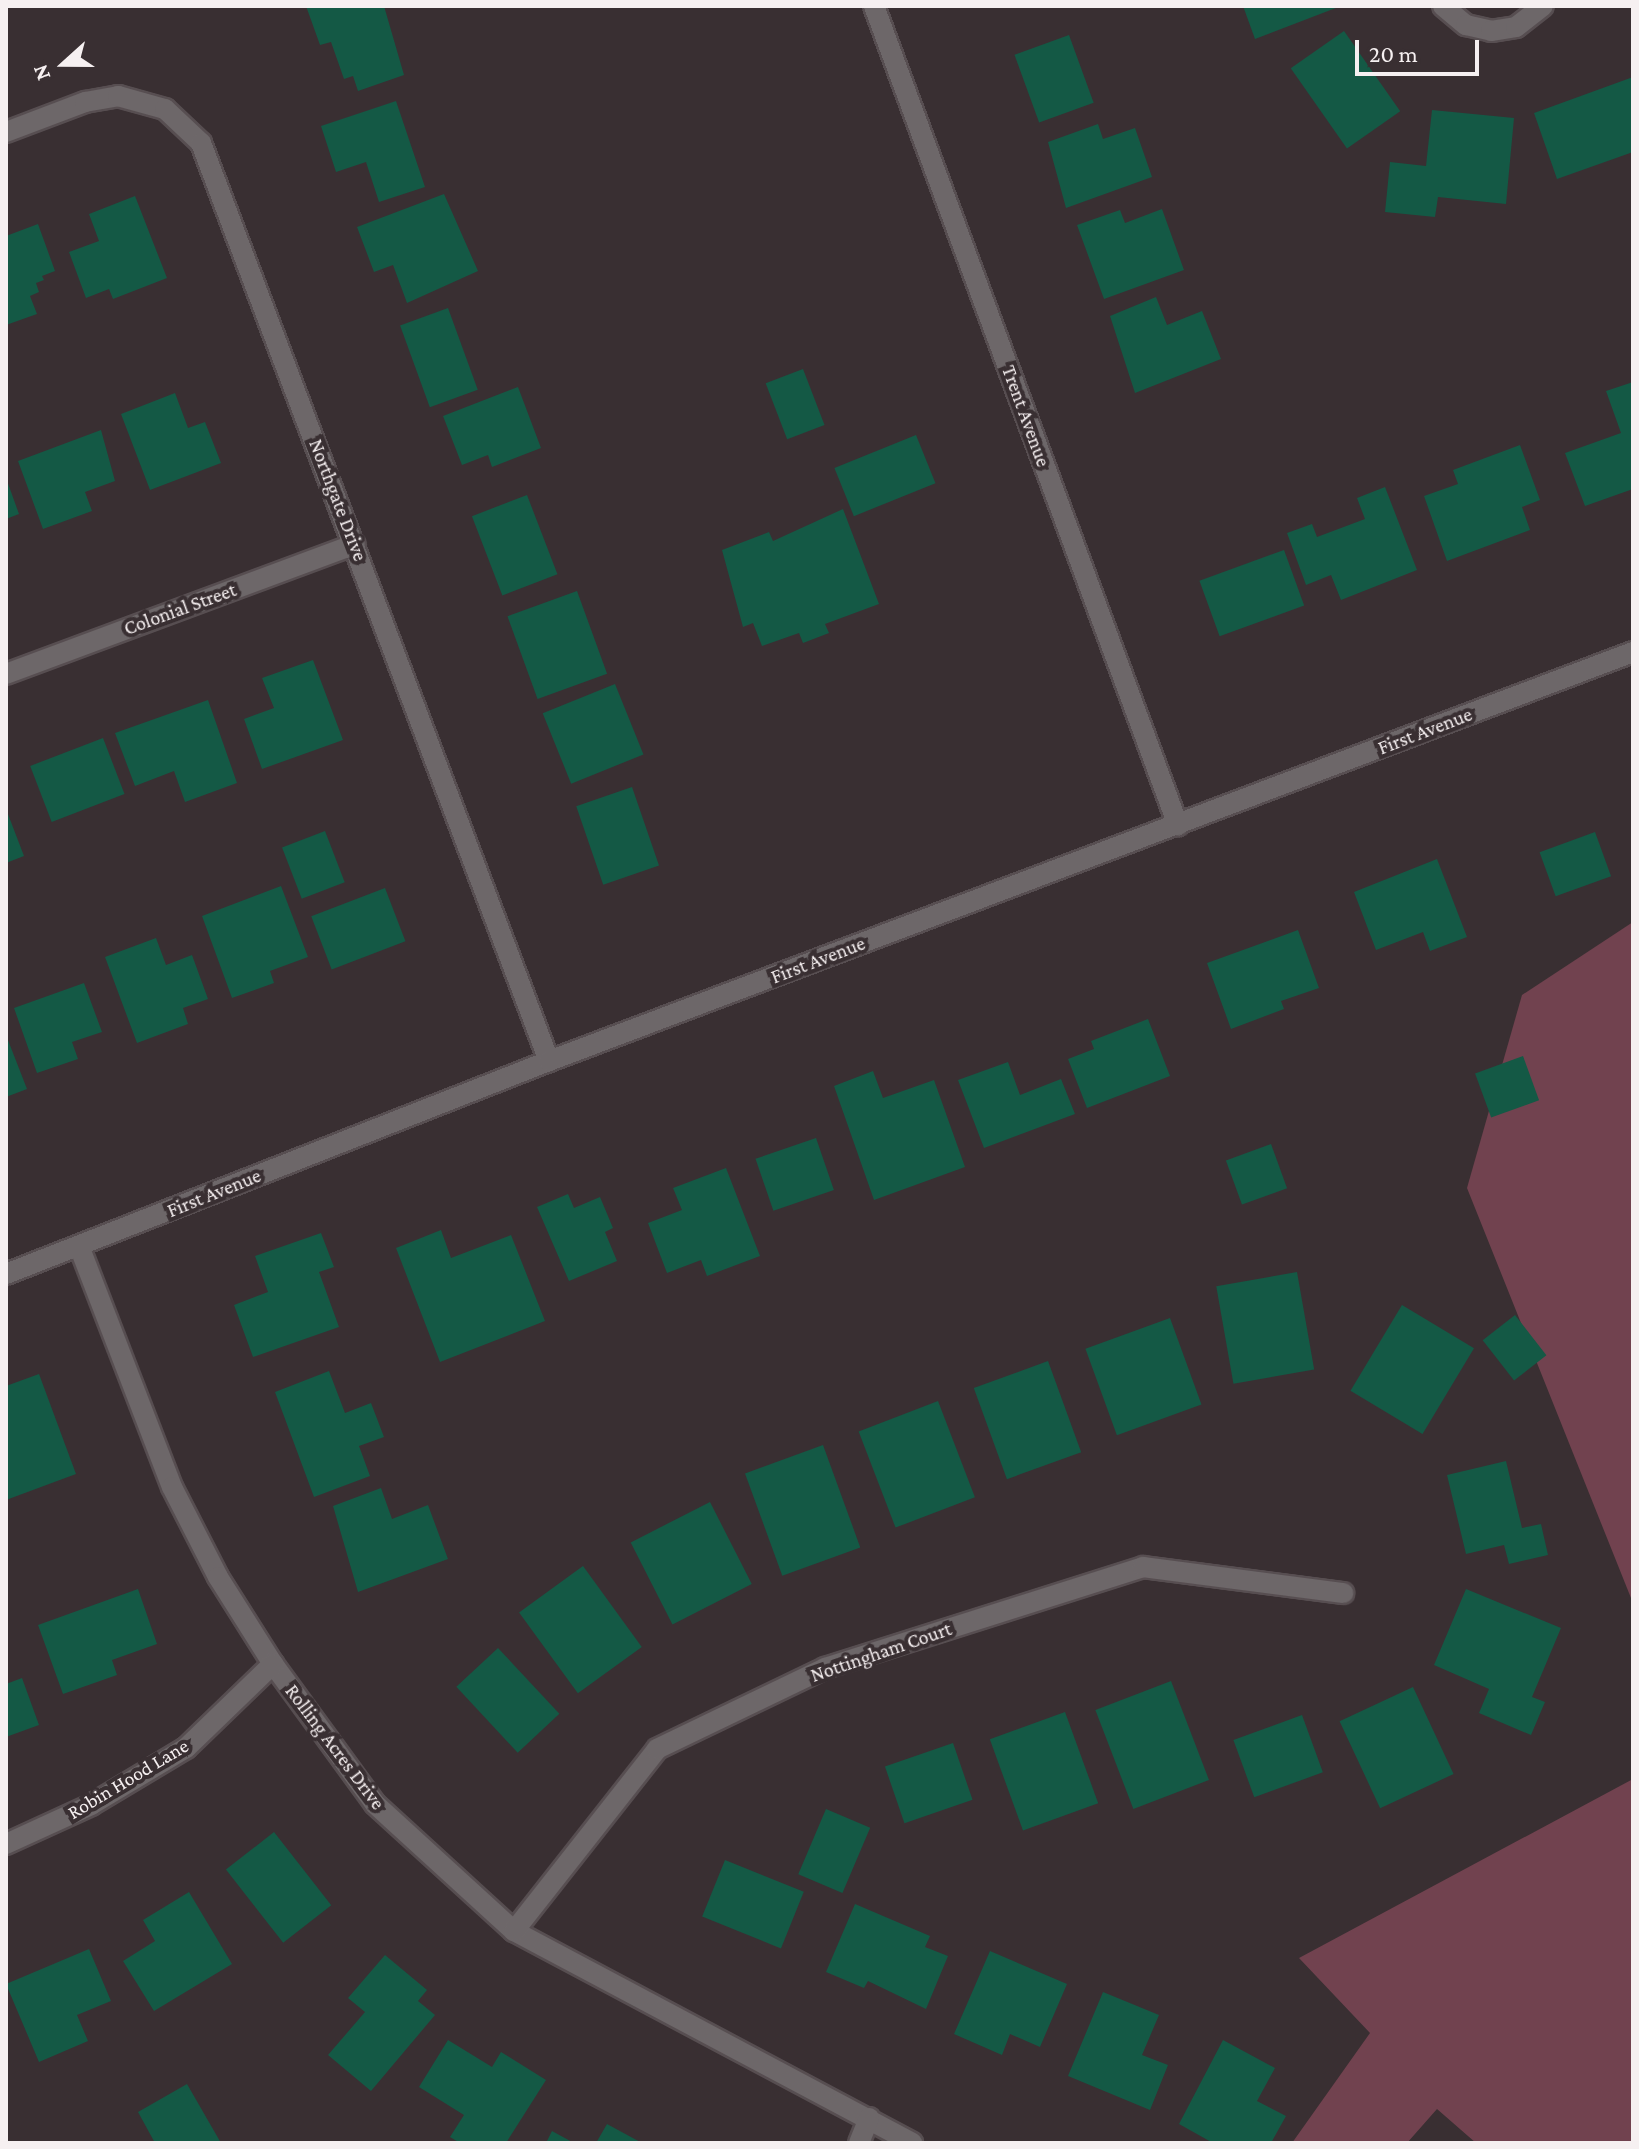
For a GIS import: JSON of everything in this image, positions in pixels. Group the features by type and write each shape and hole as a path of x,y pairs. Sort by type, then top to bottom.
{"street":[{"name":"Trent Avenue","path":"874,6 1178,825"},
{"path":"1443,6 1466,25 1491,31 1516,27 1543,6"},
{"name":"Northgate Drive","path":"6,132 85,102 118,96 159,106 190,129 210,163 549,1061"},
{"name":"Colonial Street","path":"6,674 355,544"},
{"name":"First Avenue","path":"6,1274 549,1061 1633,652"},
{"name":"Rolling Acres Drive","path":"79,1246 172,1487 218,1577 273,1664 375,1804 514,1931 912,2143"},
{"name":"Nottingham Court","path":"514,1931 657,1749 825,1668 1143,1567 1343,1593"},
{"name":"Robin Hood Lane","path":"6,1844 91,1805 186,1748 273,1664"},
{"path":"859,2143 869,2118"}],"shaded area":[{"path":"1633,922 1633,1603 1467,1188 1522,995"},
{"path":"1633,1779 1633,2143 1476,2143 1437,2109 1407,2143 1292,2143 1370,2033 1299,1958"}],"building":[{"path":"306,6 384,6 404,75 358,91 353,76 344,79 331,42 320,45"},
{"path":"1243,6 1341,6 1255,39"},
{"path":"1344,31 1400,111 1347,149 1291,68"},
{"path":"1069,35 1094,103 1039,122 1014,55"},
{"path":"1633,77 1633,152 1557,179 1534,113"},
{"path":"396,101 425,187 379,202 366,162 336,172 321,126"},
{"path":"1432,110 1514,118 1506,204 1438,197 1435,217 1385,212 1390,162 1426,166"},
{"path":"1098,124 1103,139 1135,128 1152,177 1066,208 1048,142"},
{"path":"444,194 478,271 407,303 393,265 374,272 357,227"},
{"path":"135,196 167,278 113,299 109,289 86,298 69,252 99,241 89,214"},
{"path":"1162,209 1184,270 1104,299 1077,225 1120,210 1125,223"},
{"path":"38,224 55,271 42,276 44,280 36,283 39,292 30,296 37,314 6,325 6,236"},
{"path":"1156,297 1167,325 1202,311 1221,359 1135,393 1110,316"},
{"path":"448,308 478,390 430,407 400,325"},
{"path":"803,369 825,425 787,439 766,383"},
{"path":"1633,382 1633,489 1585,506 1565,453 1621,433 1606,391"},
{"path":"518,387 541,448 492,467 488,455 462,465 443,416"},
{"path":"175,393 188,428 205,422 221,463 150,490 121,414"},
{"path":"101,430 115,481 85,492 92,511 43,529 18,461"},
{"path":"916,435 935,483 854,516 834,468"},
{"path":"1520,445 1540,500 1522,507 1530,530 1447,561 1424,496 1458,484 1453,470"},
{"path":"6,478 19,514 6,519"},
{"path":"1385,487 1417,570 1341,600 1331,575 1306,585 1287,533 1312,524 1317,537 1365,519 1357,498"},
{"path":"527,495 557,574 502,595 472,516"},
{"path":"843,509 879,604 825,624 829,633 803,643 799,633 762,646 753,623 743,627 722,550 769,532 773,541"},
{"path":"1284,550 1304,605 1220,636 1199,581"},
{"path":"577,591 607,674 538,699 507,616"},
{"path":"313,660 343,740 262,769 244,719 274,708 262,678"},
{"path":"615,684 643,754 571,784 543,713"},
{"path":"208,700 237,783 185,802 174,771 135,786 115,733"},
{"path":"103,738 125,794 52,822 30,766"},
{"path":"632,787 659,865 603,885 576,806"},
{"path":"6,809 24,856 6,863"},
{"path":"325,831 345,882 302,899 282,847"},
{"path":"1595,832 1611,876 1556,896 1540,852"},
{"path":"1437,859 1467,937 1430,951 1423,932 1376,950 1354,892"},
{"path":"281,886 308,957 270,971 274,983 232,998 202,916"},
{"path":"385,888 405,941 332,970 311,916"},
{"path":"1298,930 1319,988 1281,1001 1284,1009 1231,1029 1207,963"},
{"path":"156,938 166,965 192,955 208,999 183,1008 188,1024 137,1043 105,957"},
{"path":"84,983 102,1032 72,1042 78,1059 37,1073 14,1008"},
{"path":"1148,1019 1170,1076 1087,1108 1068,1059 1094,1049 1091,1041"},
{"path":"6,1035 27,1089 6,1097"},
{"path":"1523,1056 1539,1100 1491,1118 1475,1073"},
{"path":"1008,1062 1020,1095 1061,1079 1075,1114 984,1148 958,1080"},
{"path":"873,1071 883,1098 934,1080 965,1167 874,1200 834,1086"},
{"path":"816,1138 834,1190 773,1211 755,1159"},
{"path":"1271,1144 1287,1188 1242,1205 1226,1160"},
{"path":"726,1168 760,1256 707,1276 701,1260 667,1273 648,1223 682,1210 673,1188"},
{"path":"568,1194 574,1208 600,1197 613,1228 605,1232 617,1261 569,1281 537,1207"},
{"path":"441,1230 451,1258 511,1235 545,1321 440,1362 396,1248"},
{"path":"321,1233 334,1267 319,1272 339,1327 253,1357 234,1305 268,1292 255,1256"},
{"path":"1297,1272 1314,1369 1233,1384 1216,1286"},
{"path":"1402,1305 1474,1348 1422,1434 1350,1391"},
{"path":"1515,1315 1546,1355 1514,1380 1483,1340"},
{"path":"1170,1318 1201,1404 1117,1435 1085,1349"},
{"path":"1048,1361 1081,1452 1007,1479 974,1388"},
{"path":"329,1371 345,1413 371,1403 384,1437 359,1446 370,1476 314,1497 275,1392"},
{"path":"39,1374 76,1474 6,1500 6,1386"},
{"path":"938,1401 975,1497 896,1528 859,1431"},
{"path":"823,1445 860,1547 782,1576 745,1473"},
{"path":"1506,1461 1522,1528 1541,1524 1548,1555 1509,1564 1504,1545 1466,1554 1447,1475"},
{"path":"381,1488 392,1519 428,1505 448,1559 358,1592 333,1506"},
{"path":"710,1502 752,1584 672,1624 631,1542"},
{"path":"583,1566 642,1647 578,1693 519,1612"},
{"path":"138,1589 157,1644 112,1660 117,1675 63,1694 38,1625"},
{"path":"1466,1589 1561,1628 1532,1697 1545,1702 1531,1735 1479,1713 1489,1689 1434,1665"},
{"path":"498,1648 559,1714 518,1753 456,1687"},
{"path":"22,1678 39,1725 6,1737 6,1684"},
{"path":"1171,1681 1209,1780 1133,1809 1095,1710"},
{"path":"1413,1687 1454,1774 1380,1808 1340,1721"},
{"path":"1065,1712 1098,1803 1023,1831 990,1739"},
{"path":"1302,1715 1323,1772 1254,1797 1233,1740"},
{"path":"953,1743 973,1800 904,1823 885,1766"},
{"path":"826,1809 870,1828 842,1893 798,1874"},
{"path":"274,1832 331,1905 283,1943 226,1870"},
{"path":"725,1860 804,1892 781,1948 702,1917"},
{"path":"189,1892 232,1964 154,2011 123,1961 155,1941 143,1920"},
{"path":"855,1904 930,1936 925,1947 948,1956 926,2009 868,1981 864,1988 826,1972"},
{"path":"89,1949 111,2001 77,2015 88,2041 39,2062 6,1984"},
{"path":"990,1951 1067,1984 1040,2047 1010,2034 1002,2055 954,2034"},
{"path":"385,1955 427,1990 418,2001 435,2015 371,2091 328,2055 365,2012 348,1998"},
{"path":"1103,1992 1159,2015 1142,2055 1168,2065 1150,2110 1068,2076"},
{"path":"448,2040 492,2067 501,2052 546,2080 506,2143 460,2143 450,2137 464,2115 419,2087"},
{"path":"1223,2040 1275,2068 1257,2101 1286,2116 1271,2143 1213,2143 1179,2124"},
{"path":"187,2084 221,2143 155,2143 138,2112"},
{"path":"607,2124 642,2143 596,2143"},
{"path":"552,2131 574,2143 546,2143"}]}
